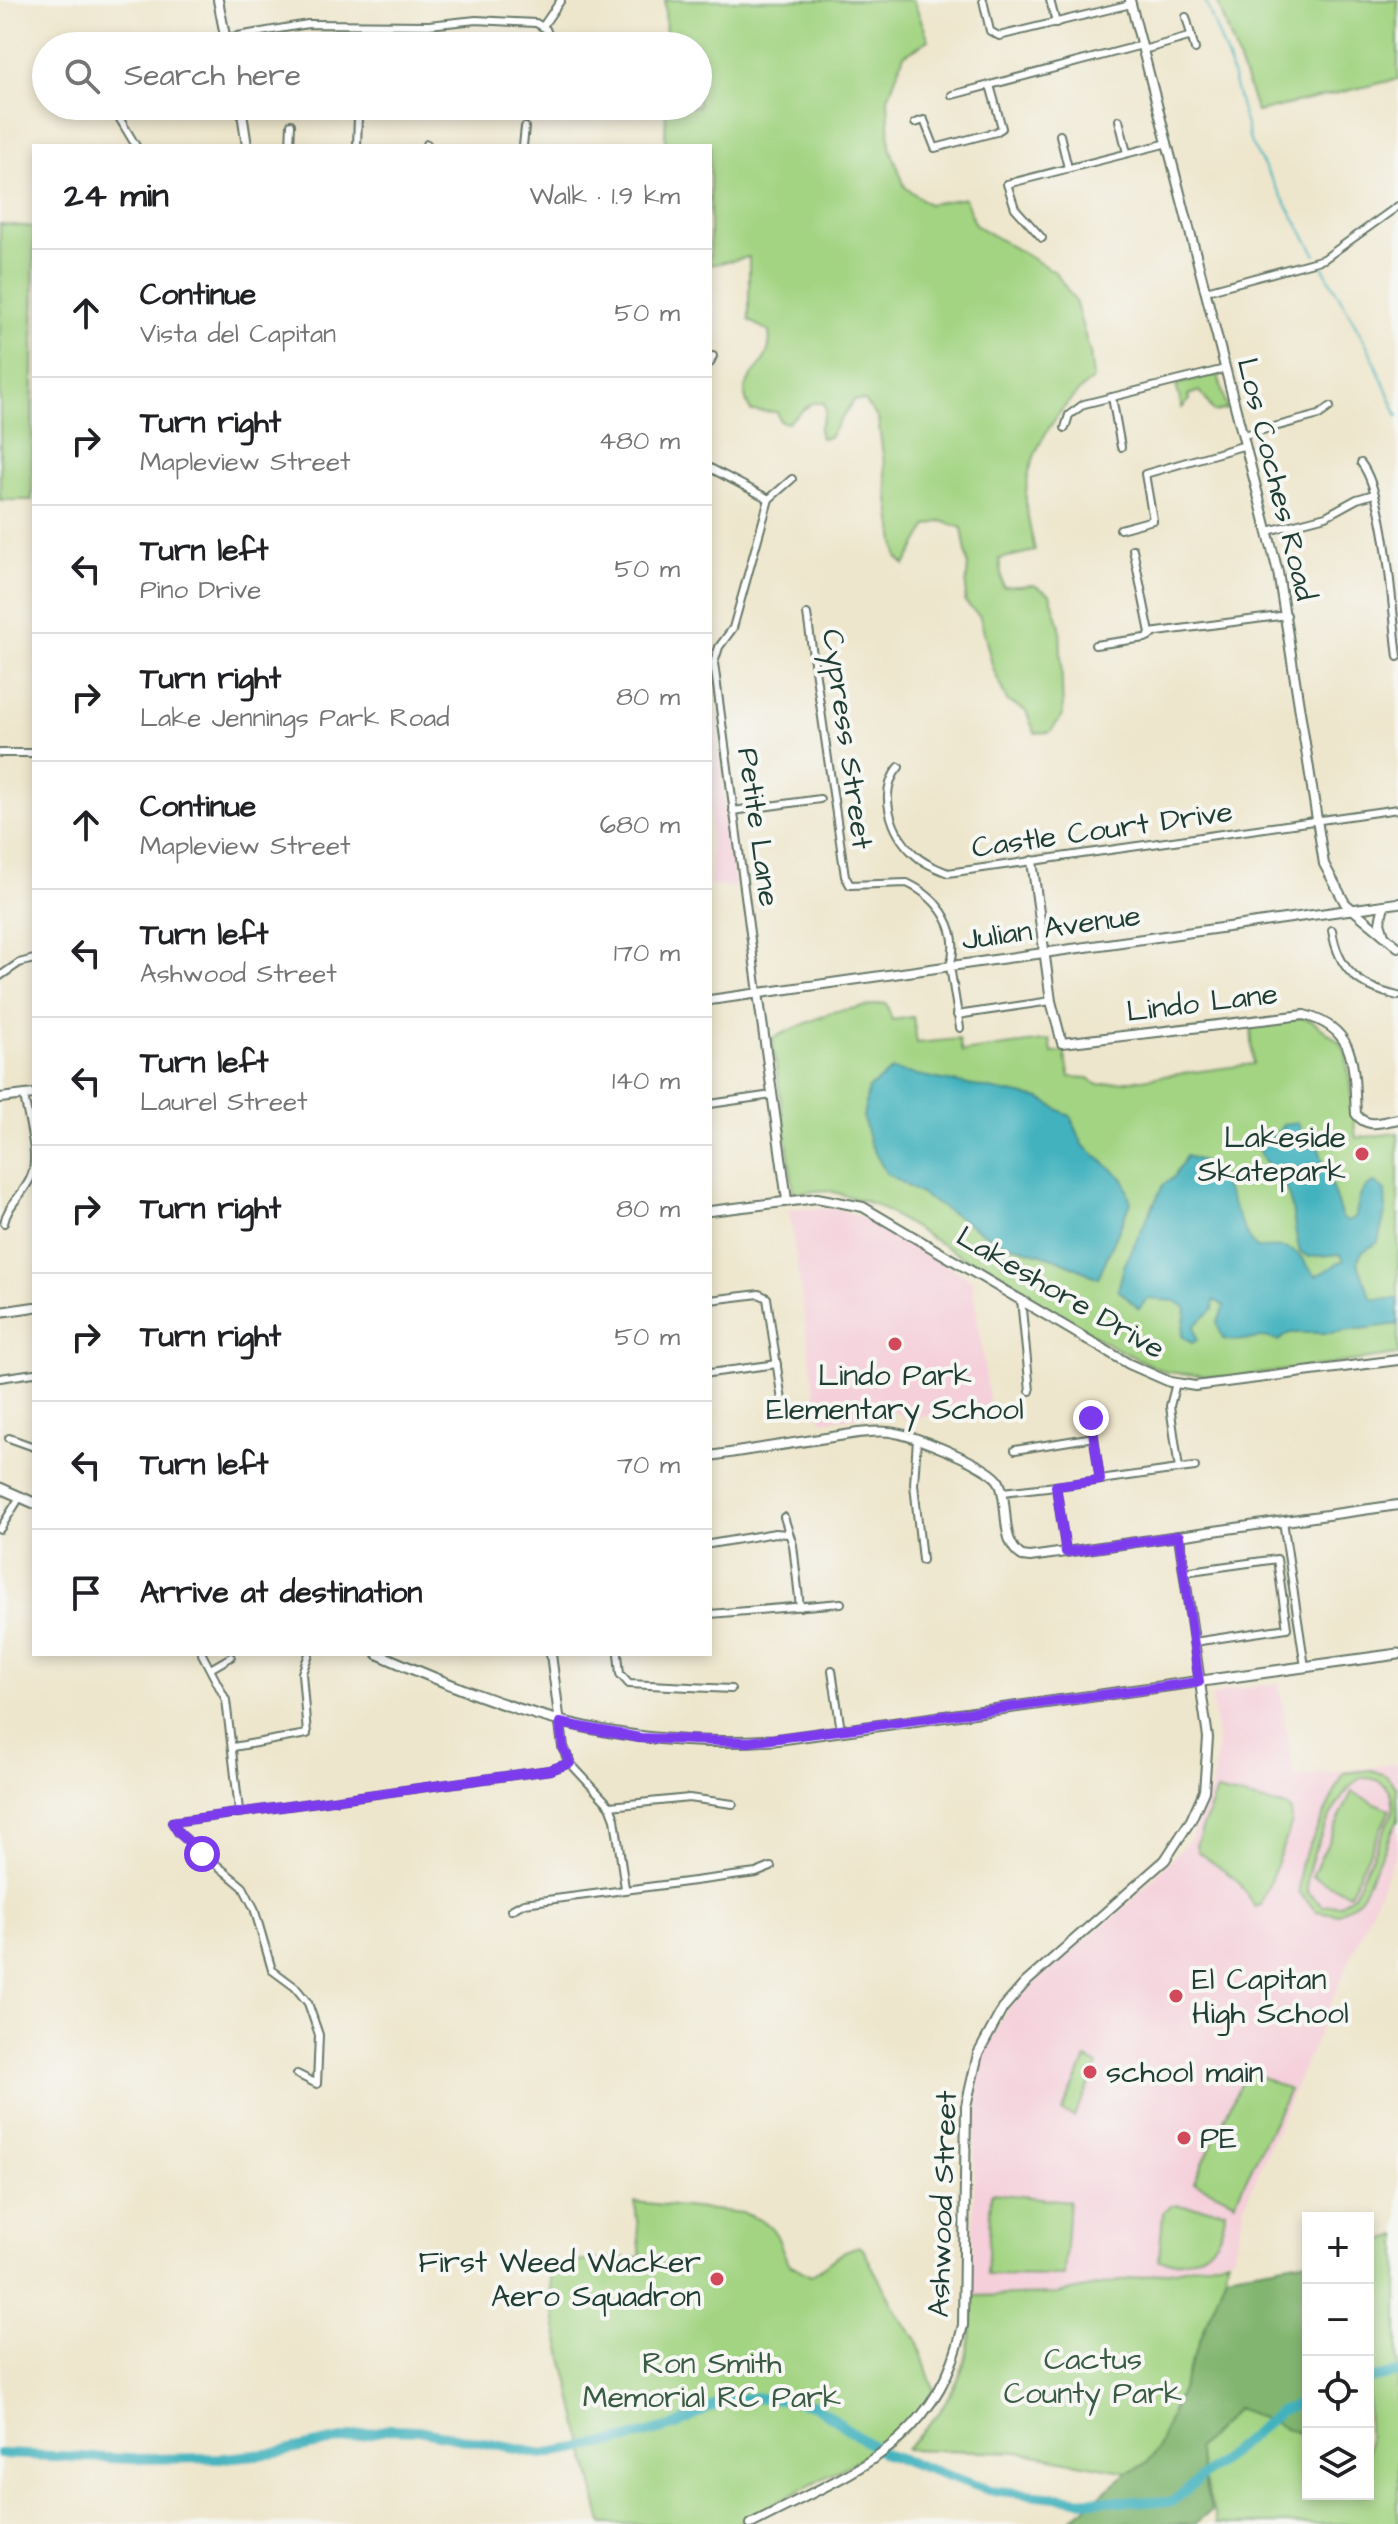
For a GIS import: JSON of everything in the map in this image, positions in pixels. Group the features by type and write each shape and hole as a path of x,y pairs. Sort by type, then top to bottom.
{"main road":[{"path":"218,0 225,32"},
{"name":"Los Coches Road","path":"1131,2 1244,435 1287,615 1326,871 1350,909 1398,947"},
{"path":"243,120 247,144"},
{"path":"1032,861 1051,1001"},
{"name":"Julian Avenue","path":"712,1000 1398,903"},
{"path":"1384,905 1380,922 1386,938"},
{"name":"Petite Lane","path":"758,993 787,1200"},
{"name":"Lindo Lane","path":"1051,1001 1062,1043 1290,1014 1313,1017 1342,1037 1353,1057 1356,1114 1366,1123 1398,1121"},
{"path":"0,1098 29,1094"},
{"name":"Lakeshore Drive","path":"712,1211 787,1200 830,1199 874,1211 1137,1368 1176,1383 1228,1385 1398,1360"},
{"path":"0,1312 32,1307"},
{"path":"712,1456 877,1432 917,1439 992,1472 1003,1492 1010,1544 1016,1553 1030,1557 1398,1507"},
{"path":"0,1488 32,1502"},
{"name":"Ashwood Street","path":"751,2524 890,2448 911,2431 940,2394 955,2360 963,2325 966,2106 978,2054 998,2015 1025,1983 1165,1860 1198,1805 1208,1771 1208,1738 1179,1536"},
{"path":"383,1656 516,1711 560,1723 626,1736 690,1742 749,1742 1398,1654"},
{"path":"551,1656 563,1747 570,1763"}],"street":[{"path":"543,26 561,0"},
{"path":"983,0 990,31 1004,36 1131,2"},
{"path":"1050,0 1056,23"},
{"path":"1186,17 1195,49"},
{"path":"278,32 329,22 429,25 476,20 528,21 543,26 546,32"},
{"path":"952,95 1192,36"},
{"path":"915,123 924,120 935,148 996,132 1002,128 990,85"},
{"path":"120,120 135,144"},
{"path":"357,144 358,120"},
{"path":"1119,120 1127,153"},
{"path":"290,144 291,124"},
{"path":"523,144 525,127"},
{"path":"1060,135 1068,168"},
{"path":"1042,238 1015,208 1007,184 1168,143"},
{"path":"1206,291 1324,259 1398,206"},
{"path":"1065,428 1075,409 1225,369"},
{"path":"1112,397 1121,447"},
{"path":"1244,435 1319,415 1330,407"},
{"path":"1120,529 1153,520 1145,474 1246,445"},
{"path":"1361,463 1374,494 1398,657"},
{"path":"712,469 769,499 792,479"},
{"path":"1268,531 1326,516 1351,501 1374,494"},
{"name":"Petite Lane","path":"758,993 714,663 719,647 733,628 769,499"},
{"path":"1133,549 1148,630 1155,633"},
{"name":"Cypress Street","path":"807,614 845,876 855,887 898,882 918,888 944,912 950,922 953,957 950,966 960,1028"},
{"path":"1095,645 1155,633 1287,615"},
{"path":"0,753 32,753"},
{"name":"Castle Court Drive","path":"899,767 887,793 887,806 905,843 927,864 948,873 1398,809"},
{"path":"733,811 820,799"},
{"path":"1332,930 1336,955 1350,972 1368,986 1398,996"},
{"path":"0,976 19,963 32,960"},
{"path":"957,1015 1051,1001"},
{"path":"29,1094 32,1135"},
{"path":"712,1104 772,1095"},
{"path":"4,1223 7,1209 32,1172"},
{"path":"712,1300 764,1296 782,1401"},
{"path":"1021,1299 1030,1391"},
{"path":"712,1373 777,1364"},
{"path":"0,1378 32,1373"},
{"path":"1176,1383 1170,1406 1179,1469"},
{"path":"1091,1418 1100,1480"},
{"path":"1015,1450 1094,1437"},
{"path":"9,1438 32,1446"},
{"path":"917,1439 914,1484 922,1560"},
{"path":"1003,1492 1195,1467"},
{"path":"1056,1486 1066,1552"},
{"path":"0,1529 20,1497"},
{"path":"784,1517 793,1545 800,1607"},
{"path":"1283,1521 1305,1667"},
{"path":"712,1544 775,1533 788,1534"},
{"path":"1184,1572 1277,1559 1287,1628 1194,1642"},
{"path":"712,1614 841,1603"},
{"path":"203,1656 226,1700 239,1810"},
{"path":"233,1747 307,1734 302,1673 308,1656"},
{"path":"618,1656 620,1674 629,1684 731,1689"},
{"path":"212,1668 231,1657"},
{"path":"832,1670 841,1731"},
{"path":"297,2074 317,2084 319,2035 308,2003 295,1987 272,1970 254,1908 243,1887 189,1842 172,1822 239,1810 550,1770 570,1763 610,1806 615,1819 625,1888"},
{"path":"610,1806 689,1798 733,1804"},
{"path":"511,1910 524,1903 756,1873 771,1867"}],"shaded area":[{"path":"712,712 732,856 735,887 712,886"},
{"name":"Lindo Park Elementary School","path":"836,1208 870,1220 972,1280 990,1407 905,1419 894,1411 822,1421 818,1414 789,1209"},
{"name":"El Capitan High School","path":"1279,1683 1294,1778 1398,1763 1398,1848 1246,2201 1233,2256 1057,2294 972,2296 975,2099 984,2050 1009,2007 1038,1978 1127,1905 1190,1840 1211,1789 1218,1744 1212,1697 1227,1690"}],"green space":[{"path":"665,0 913,0 929,40 904,55 888,98 890,147 905,187 928,204 965,198 975,225 1055,272 1075,301 1090,353 1093,379 1058,416 1032,462 1026,502 1035,551 999,559 1003,587 1034,585 1050,594 1060,626 1063,715 1050,732 1035,733 1026,711 1007,701 993,668 980,617 965,602 968,564 962,528 942,521 928,525 905,565 897,557 878,419 865,401 854,400 829,437 821,438 819,429 826,412 824,403 812,403 787,423 780,421 777,412 751,411 746,389 766,356 769,332 749,320 749,257 712,265 712,144 665,144 666,120 712,120 712,32 666,32"},
{"path":"1217,0 1398,0 1398,79 1257,112"},
{"path":"0,224 32,227 32,500 0,500"},
{"path":"1218,374 1227,409 1214,412 1200,391 1188,395 1189,400 1182,408 1176,385"},
{"path":"886,1003 892,1020 913,1017 917,1043 959,1039 962,1052 1050,1040 1052,1053 1064,1052 1070,1077 1089,1078 1097,1085 1253,1064 1251,1023 1300,1017 1312,1021 1337,1040 1346,1052 1356,1138 1398,1133 1398,1355 1229,1378 1165,1372 1117,1349 874,1204 827,1190 794,1193 772,1038 832,1012"},
{"path":"1372,1770 1387,1776 1397,1788 1398,1820 1359,1900 1337,1914 1316,1911 1299,1892 1300,1865 1344,1773","holes":["1362,1778 1382,1783 1390,1792 1393,1812 1353,1895 1340,1905 1323,1906 1308,1893 1307,1882 1315,1849 1343,1796 1353,1784"]},
{"path":"1217,1791 1286,1807 1291,1812 1292,1822 1261,1905 1255,1907 1238,1881 1198,1852 1196,1845"},
{"path":"1352,1792 1390,1810 1349,1894 1312,1876"},
{"path":"1086,2059 1098,2065 1074,2117 1062,2112"},
{"path":"1247,2070 1289,2090 1235,2202 1194,2182"},
{"path":"991,2193 1069,2201 1064,2276 987,2275"},
{"name":"Ron Smith Memorial RC Park","path":"635,2202 742,2213 754,2217 774,2230 788,2263 811,2276 844,2251 859,2246 863,2249 901,2320 916,2338 934,2391 910,2426 887,2445 736,2524 602,2524 556,2327 548,2264 641,2257"},
{"path":"1171,2205 1225,2210 1219,2235 1205,2252 1184,2260 1159,2260 1163,2213"},
{"path":"1398,2235 1398,2524 1217,2524 1196,2449 1237,2408 1302,2433 1302,2500 1374,2500 1374,2245"},
{"name":"Cactus County Park","path":"1228,2259 1226,2274 1157,2450 1147,2463 1128,2472 1018,2452 906,2449 936,2415 957,2381 969,2342 972,2296 1057,2294"},
{"path":"1302,2261 1302,2435 1237,2408 1197,2449 1211,2511 1195,2524 1065,2524 1128,2472 1147,2463 1157,2450 1226,2274"}],"water":[{"path":"892,1070 1041,1099 1071,1117 1083,1145 1124,1179 1131,1203 1098,1278 1057,1259 995,1240 886,1173 870,1144 863,1117 868,1089"},
{"path":"1297,1122 1303,1133 1315,1137 1342,1218 1347,1221 1355,1218 1360,1197 1369,1185 1375,1183 1385,1191 1386,1209 1378,1242 1362,1252 1357,1262 1372,1299 1398,1299 1398,1324 1329,1333 1290,1333 1278,1341 1265,1338 1237,1341 1223,1339 1217,1323 1225,1306 1214,1300 1213,1309 1194,1326 1197,1340 1192,1343 1182,1336 1186,1308 1175,1301 1147,1299 1139,1309 1118,1290 1124,1266 1163,1185 1174,1177 1186,1156 1201,1162 1222,1182 1241,1223 1257,1248 1290,1250 1300,1256 1316,1276 1344,1260 1340,1254 1309,1257 1300,1252 1288,1195 1259,1151 1258,1146 1265,1136 1276,1134 1284,1124"}],"waterway":[{"path":"1205,0 1228,60 1251,144 1316,255"},
{"path":"1321,264 1368,347 1398,416"},
{"path":"1374,2378 1398,2373"},
{"path":"0,2454 132,2459 224,2458 276,2453 390,2429 418,2430 542,2454 620,2441 677,2425 716,2404 747,2398 791,2400 813,2405 882,2453 989,2490 1085,2500 1172,2502 1280,2411 1302,2403"}],"place":[{"name":"Lakeside Skatepark","path":"1362,1154"},
{"name":"Lindo Park Elementary School","path":"895,1344"},
{"name":"El Capitan High School","path":"1176,1996"},
{"name":"school main","path":"1090,2072"},
{"name":"PE","path":"1184,2138"},
{"name":"First Weed Wacker Aero Squadron","path":"717,2279"}],"route":[{"path":"202,1854 179,1833 172,1822 239,1810 550,1770 570,1763 563,1747 560,1723 640,1738 749,1742 1199,1682 1179,1536 1066,1552 1056,1486 1100,1480 1091,1418"}]}
